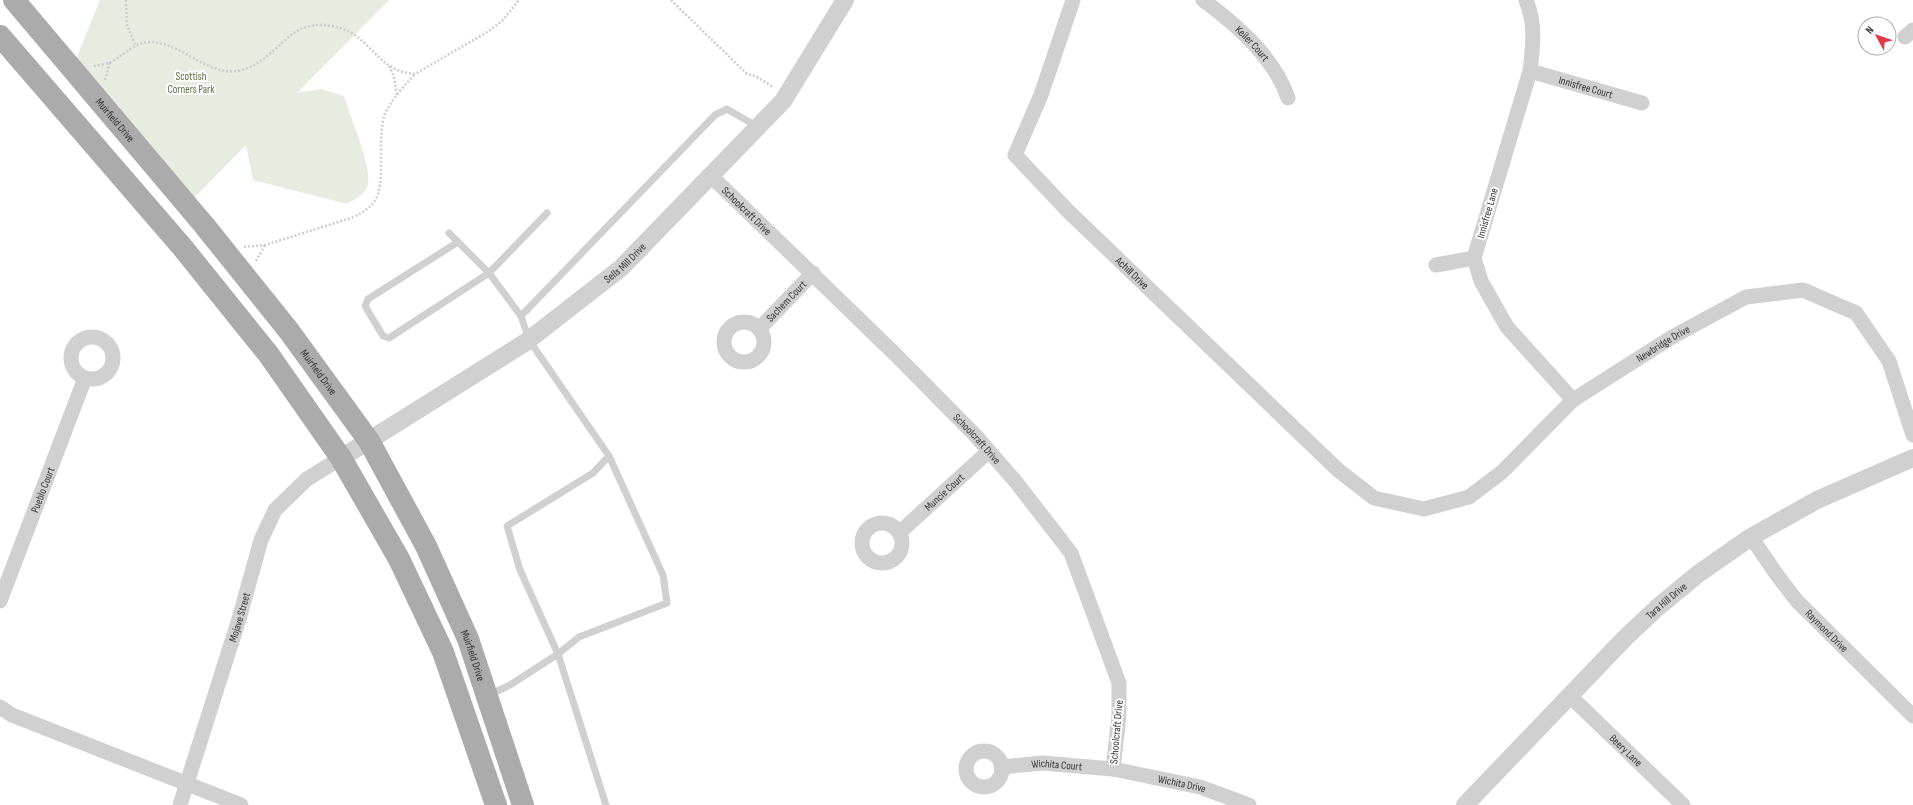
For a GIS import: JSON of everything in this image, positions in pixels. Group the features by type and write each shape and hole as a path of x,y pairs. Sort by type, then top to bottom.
{"main road":[{"name":"Muirfield Drive","path":"14,0 204,225 289,331 369,441 426,546 468,639 523,805"},
{"path":"0,36 183,248 259,343 341,458 399,559 444,652 496,805"}],"street":[{"name":"Sells Mill Drive","path":"341,458 529,340 621,268 786,97 846,0"},
{"name":"Achill Drive","path":"1073,0 1041,95 1015,155 1068,210 1338,470 1374,498"},
{"name":"Keiler Court","path":"1203,0 1220,13 1268,58 1284,85 1288,98"},
{"name":"Innisfree Lane","path":"1474,258 1530,71 1534,39 1532,14 1526,0"},
{"name":"Innisfree Court","path":"1530,71 1642,103"},
{"name":"Schoolcraft Drive","path":"711,176 813,273 895,354 988,451 1016,482 1071,553 1120,683 1119,716 1113,769"},
{"path":"1436,264 1474,258 1481,281 1507,327 1573,400"},
{"name":"Sachem Court","path":"759,329 813,273"},
{"name":"Newbridge Drive","path":"1374,498 1424,510 1469,497 1502,472 1573,400 1672,337 1746,297 1803,290 1856,313 1889,361 1913,435"},
{"name":"Pueblo Court","path":"0,600 85,378"},
{"name":"Muncie Court","path":"899,533 988,451"},
{"name":"Mojave Street","path":"180,805 239,619 261,540 275,510 307,479 341,458"},
{"name":"Tara Hill Drive","path":"1465,805 1626,638 1658,607 1698,574 1752,537 1817,500 1913,458"},
{"name":"Raymond Drive","path":"1752,537 1796,601 1913,716"},
{"name":"Beery Lane","path":"1570,696 1683,805"},
{"path":"0,707 12,715 241,805"},
{"name":"Wichita Court","path":"1001,767 1043,763 1113,769"},
{"name":"Wichita Drive","path":"1113,769 1200,787 1249,805"}],"lane":[{"path":"521,316 715,115 727,109 758,127"},
{"path":"458,242 368,299 365,306 383,336 389,338 489,273 547,213"},
{"path":"449,233 489,273 521,316 529,340 608,456 663,575 667,603 579,637 558,654 510,685 487,696"},
{"path":"606,805 558,654 520,570 507,526 593,473 608,456"}],"path":[{"path":"126,0 127,25 134,45"},
{"path":"241,247 265,245 351,218 364,211 374,202 380,191 381,137 385,114 396,95 415,74 489,31 502,21 519,0"},
{"path":"671,0 746,73 767,82 786,97"},
{"path":"91,67 110,62 134,45 150,42 164,44 215,68 227,71 241,70 256,64 268,56 296,30 308,25 325,25 338,27 361,39 389,66 403,73 415,74"},
{"path":"104,83 110,62"},
{"path":"389,66 394,77 396,95"},
{"path":"254,263 265,245"}],"green space":[{"name":"Scottish Corners Park","path":"100,0 389,0 297,93 320,89 344,96 363,152 368,174 367,187 363,193 347,204 253,180 246,145 187,205 72,69"}]}
